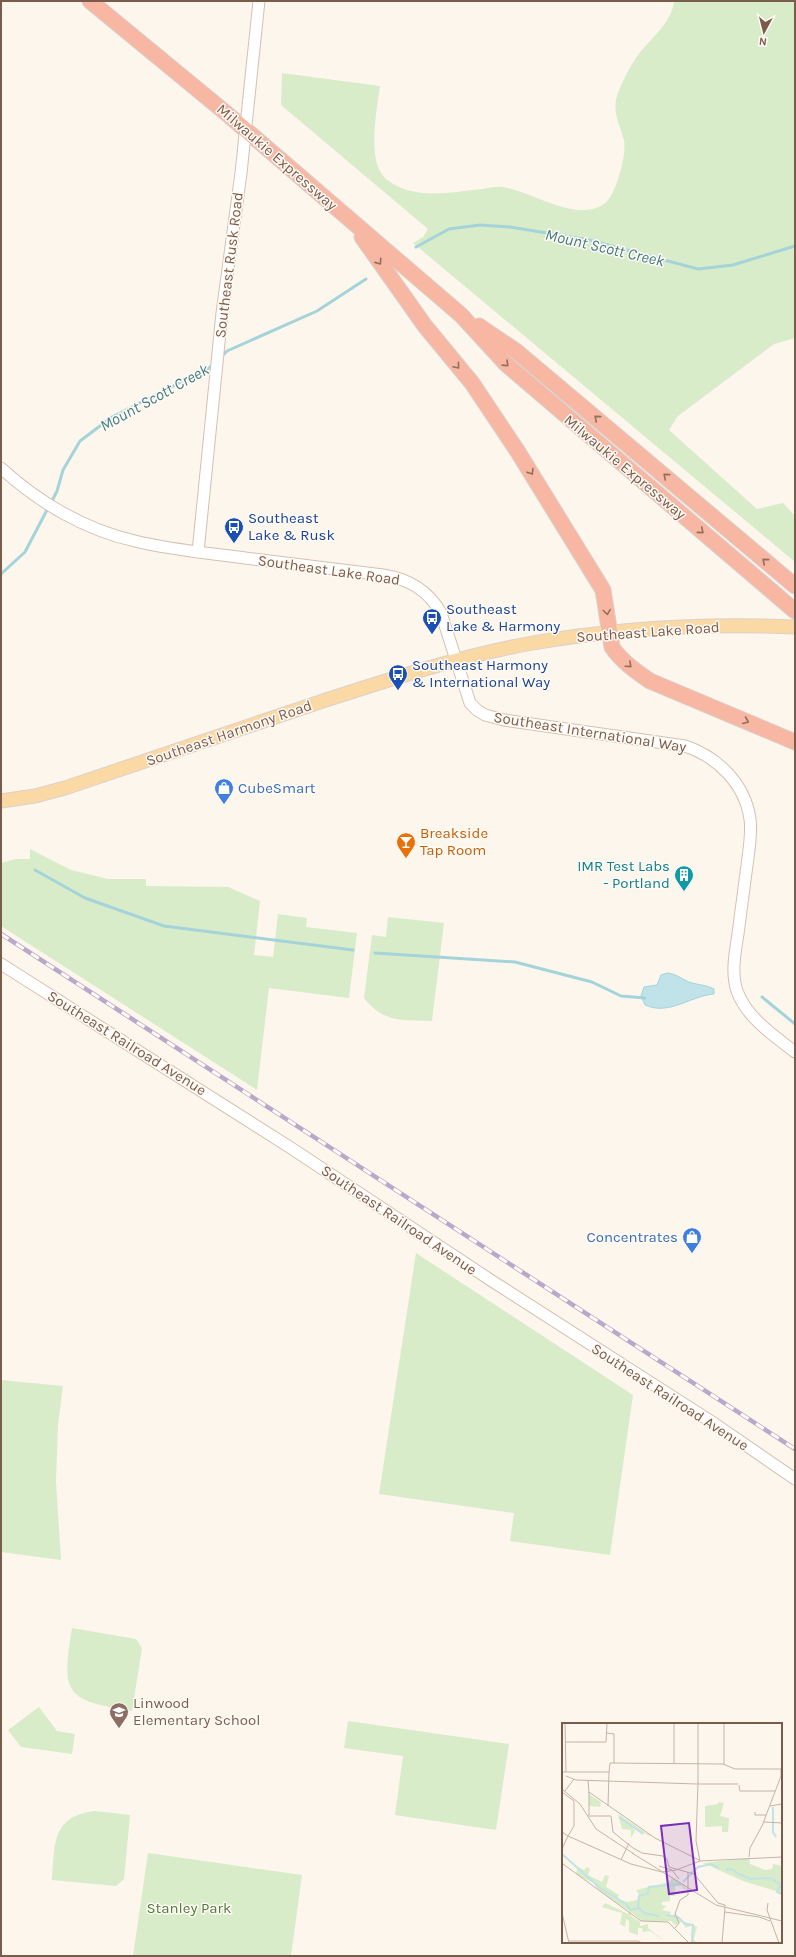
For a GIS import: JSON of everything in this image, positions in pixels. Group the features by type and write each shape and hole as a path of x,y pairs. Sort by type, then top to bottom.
{"highway":[{"name":"Milwaukie Expressway","path":"90,1 349,218 461,315 506,364 795,611"},
{"path":"349,218 425,326 472,384 518,452 603,590 612,647 615,652 638,673 650,681 795,742"},
{"name":"Milwaukie Expressway","path":"461,315 516,350 795,586"}],"main road":[{"name":"Southeast Lake Road","path":"456,661 527,644 610,634 675,628 770,626 795,627"},
{"name":"Southeast Harmony Road","path":"1,801 34,796 65,788 362,688 456,661"}],"street":[{"name":"Southeast Rusk Road","path":"198,552 214,386 259,1"},
{"name":"Southeast Lake Road","path":"1,468 21,485 65,514 98,530 134,541 198,552 384,575 402,579 422,589 436,604 445,621 456,661"},
{"name":"Southeast International Way","path":"456,661 468,699 477,710 485,715 504,720 685,746 708,756 729,775 738,786 745,800 751,829 734,960 737,989 740,999 754,1018 795,1052"},
{"name":"Southeast Railroad Avenue","path":"1,964 291,1148 505,1290 715,1424 795,1478"}],"green space":[{"path":"674,1 795,1 795,338 774,344 678,416 669,430 757,509 783,503 795,516 795,562 413,243 423,237 428,229 281,105 282,73 380,86 374,135 376,161 380,171 386,179 397,186 420,193 445,193 503,187 568,208 581,210 593,209 604,204 608,200 613,193 620,174 624,155 624,140 615,108 617,96 628,71 636,58 669,17"},
{"path":"30,849 71,870 108,879 146,879 146,886 228,887 260,901 254,955 273,957 278,914 307,918 306,927 357,933 349,998 269,988 257,1090 1,926 1,863 16,859 30,859"},
{"path":"388,917 444,923 432,1021 403,1020 386,1016 371,1006 364,998 372,935 386,937"},
{"path":"416,1253 633,1395 610,1555 510,1541 514,1513 379,1494"},
{"path":"1,1380 63,1386 58,1425 56,1481 61,1560 1,1552"},
{"path":"72,1628 136,1639 142,1648 132,1711 93,1703 81,1698 73,1690 68,1681 67,1668"},
{"path":"39,1707 57,1731 75,1734 72,1754 21,1747 8,1730"},
{"path":"348,1721 509,1744 496,1830 395,1815 403,1756 344,1748"},
{"path":"95,1811 130,1815 124,1879 116,1886 52,1880 55,1844 58,1834 70,1819 81,1814"},
{"name":"Stanley Park","path":"148,1853 302,1875 291,1956 133,1956"}],"water":[{"path":"667,973 692,983 714,989 714,994 705,995 671,1007 654,1008 645,1005 641,996 644,987 657,985 661,975"}],"waterway":[{"name":"Mount Scott Creek","path":"416,247 449,229 480,225 510,227 589,240 698,269 733,265 795,246"},
{"name":"Mount Scott Creek","path":"221,357 227,351 317,311 366,279"},
{"name":"Mount Scott Creek","path":"51,503 57,491 63,470 80,441 112,417 209,368 214,363"},
{"name":"Mount Scott Creek","path":"1,574 25,552 48,508"},
{"path":"35,870 85,898 164,926 353,950"},
{"path":"375,953 515,962 592,982 621,996 645,998"},
{"name":"Mount Scott Creek","path":"762,997 795,1024"}],"railway":[{"path":"1,934 795,1449"}],"place":[{"name":"Southeast Lake & Rusk","path":"234,544"},
{"name":"Southeast Lake & Harmony","path":"432,635"},
{"name":"Southeast Harmony & International Way","path":"398,691"},
{"name":"CubeSmart","path":"224,805"},
{"name":"Breakside Tap Room","path":"406,859"},
{"name":"IMR Test Labs - Portland","path":"684,892"},
{"name":"Concentrates","path":"692,1254"},
{"name":"Linwood Elementary School","path":"119,1729"}]}
